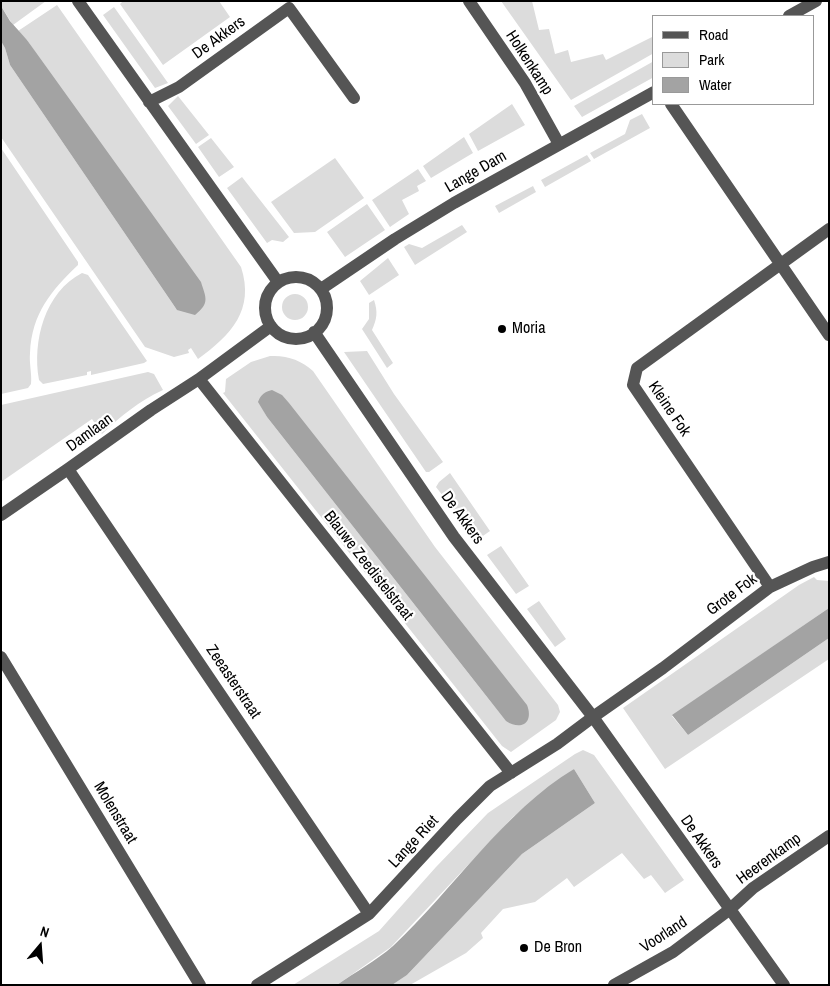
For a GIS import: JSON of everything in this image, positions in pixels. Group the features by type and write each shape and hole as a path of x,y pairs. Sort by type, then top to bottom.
{"street":[{"path":"78,1 278,282"},
{"name":"Holkenkamp","path":"469,1 526,84 559,144"},
{"path":"791,15 816,1"},
{"name":"De Akkers","path":"149,102 179,87 289,8 354,98"},
{"name":"Lange Dam","path":"321,289 394,239 652,93"},
{"path":"672,105 829,335"},
{"name":"Kleine Fok","path":"770,587 633,385 637,368 829,229"},
{"path":"300,277 315,283 321,289 326,312 324,320 314,332 307,336 291,338 283,336 271,326 265,311 265,303 272,288 278,282 285,278 300,277"},
{"path":"199,379 271,326"},
{"name":"De Akkers","path":"314,332 454,537 593,716 784,985"},
{"name":"Damlaan","path":"1,515 68,470 143,415 199,379"},
{"name":"Blauwe Zeedistelstraat","path":"199,379 511,773"},
{"name":"Zeeasterstraat","path":"68,470 370,914"},
{"name":"Grote Fok","path":"593,716 663,668 770,587 813,567 829,562"},
{"name":"Molenstraat","path":"1,658 200,985"},
{"name":"Lange Riet","path":"257,985 370,914 490,786 556,744 593,716"},
{"name":"Heerenkamp","path":"729,910 753,888 829,836"},
{"name":"Voorland","path":"614,985 673,952 729,910"}],"green space":[{"path":"1,1 46,1 13,25 1,6"},
{"path":"123,1 219,1 230,17 163,65 120,4"},
{"path":"501,1 532,1 539,30 549,29 555,54 568,50 571,62 603,54 606,60 652,37 652,54 571,100"},
{"path":"57,5 241,267 245,282 245,296 237,320 221,341 198,359 191,348 188,350 189,353 174,357 145,347 1,137 2,42 10,65 177,310 47,70 27,40 18,31"},
{"path":"114,7 168,83 155,88 103,15"},
{"path":"652,62 652,78 582,117 574,106"},
{"path":"178,96 209,135 196,144 168,106"},
{"path":"512,104 525,125 478,151 469,134"},
{"path":"642,114 650,128 594,159 590,153 625,134 630,120"},
{"path":"464,137 473,153 431,178 423,166"},
{"path":"211,138 234,167 219,177 198,147"},
{"path":"1,148 78,262 78,265 51,294 39,314 32,339 30,357 31,384 28,388 1,394"},
{"path":"587,155 591,161 545,187 541,180"},
{"path":"335,158 364,198 315,232 294,233 271,202"},
{"path":"418,169 426,181 417,186 419,191 402,200 409,214 390,227 372,200"},
{"path":"242,177 289,237 283,242 272,240 267,243 227,188"},
{"path":"533,186 536,192 499,213 495,206"},
{"path":"367,204 385,230 345,257 327,232"},
{"path":"462,225 467,232 415,265 404,247 409,244 422,248"},
{"path":"388,258 399,275 369,295 360,281"},
{"path":"82,273 88,275 147,361 91,375 91,371 87,372 87,375 43,384 39,380 37,365 40,334 44,319 50,305 59,292 69,281"},
{"path":"295,294 305,297 308,307 305,317 295,320 285,317 282,307 285,297"},
{"path":"374,300 376,315 372,330 393,363 387,368 362,329 369,319 369,303"},
{"path":"367,351 394,394 443,462 429,472 426,472 344,352"},
{"path":"270,356 282,356 299,361 313,371 435,547 558,705 560,712 556,720 511,752 502,746 223,393 225,392 226,379 251,362","holes":["259,402 506,721 267,417"]},
{"path":"148,372 154,374 163,390 131,409 102,434 92,419 1,482 1,405"},
{"path":"450,473 490,531 477,540 436,487"},
{"path":"501,546 529,586 516,594 487,555"},
{"path":"814,577 817,580 829,581 829,608 672,716 688,735 829,638 829,659 665,769 623,708 799,585"},
{"path":"539,601 566,639 555,647 527,609"},
{"path":"583,750 594,755 684,880 665,893 651,875 644,879 622,853 574,887 567,878 535,902 503,909 481,933 483,938 466,953 410,985 392,985 407,975 522,854 595,803 574,769 513,817 391,947 337,985 293,985 379,931 436,867 488,813"}],"water":[{"path":"1,6 10,21 27,40 201,282 206,300 203,307 195,315 177,310 10,65 1,41"},
{"path":"272,390 282,395 289,403 527,705 529,716 525,724 517,725 506,721 267,417 258,402 260,397"},
{"path":"829,608 829,638 688,735 672,715"},
{"path":"574,769 595,803 522,854 407,975 392,985 337,985 380,957 393,946 525,806"}],"place":[{"name":"Moria","path":"502,329"},
{"name":"De Bron","path":"524,948"}]}
